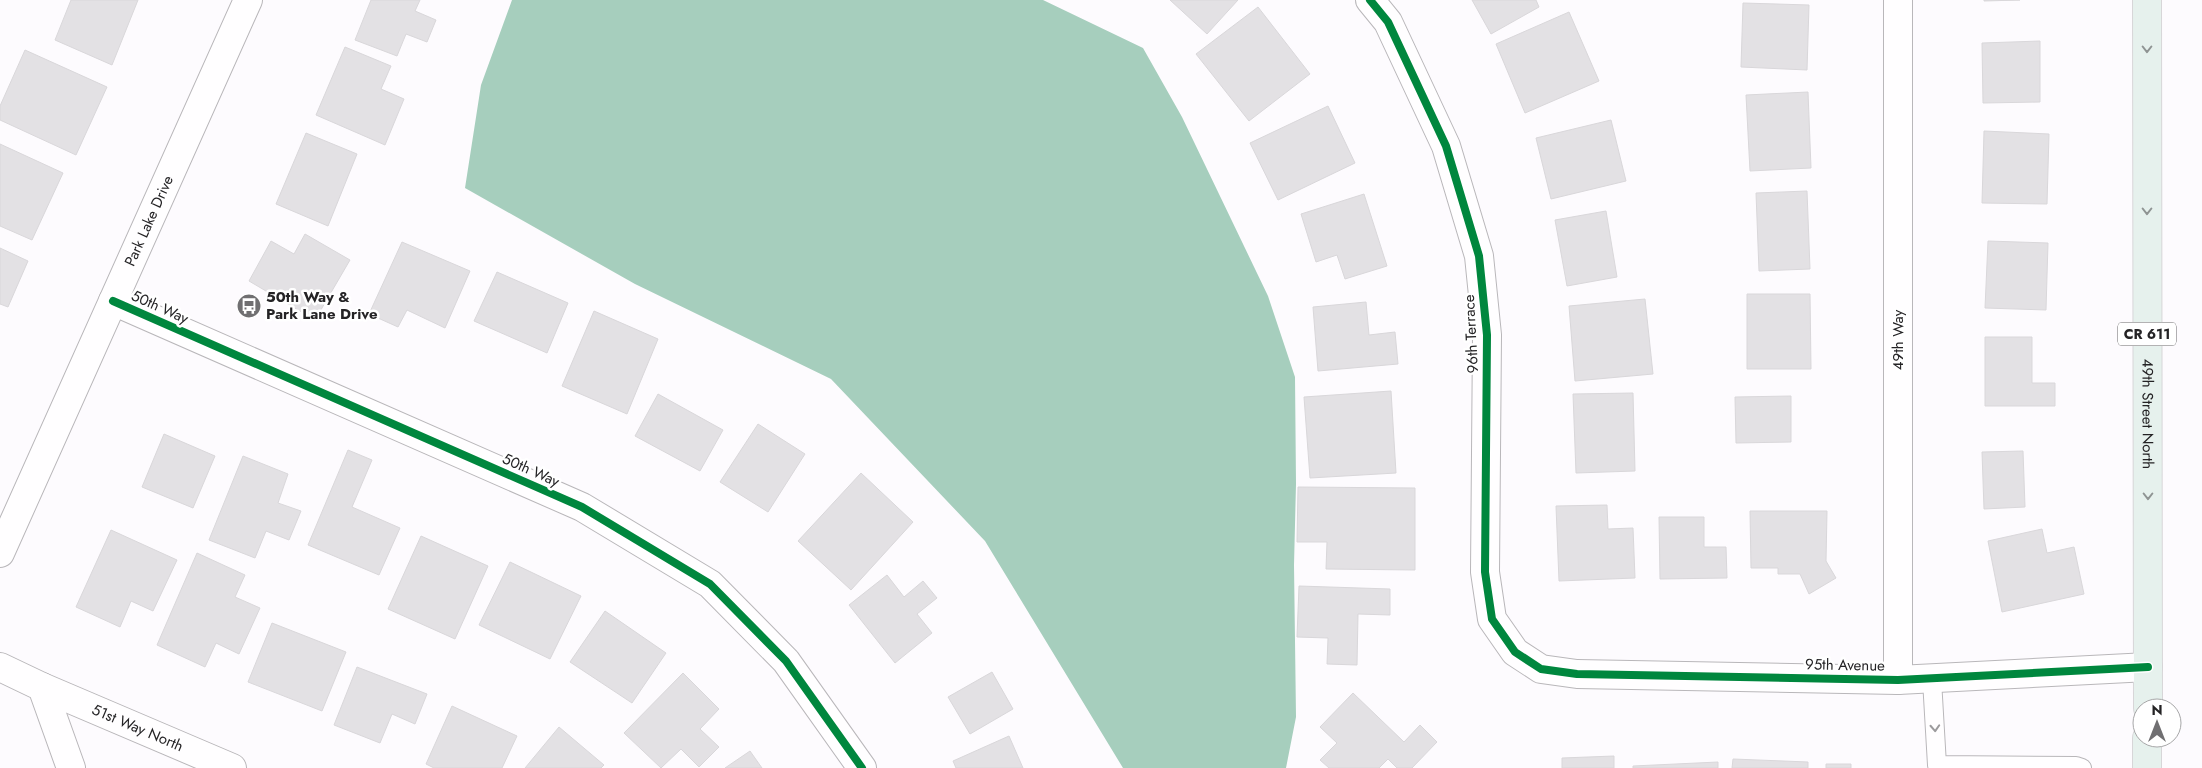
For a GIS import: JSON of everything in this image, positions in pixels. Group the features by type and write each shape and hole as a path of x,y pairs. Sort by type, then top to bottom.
{"main road":[{"name":"49th Street North","path":"2147,0 2148,698"},
{"path":"2147,768 2148,748"}],"street":[{"name":"Park Lake Drive","path":"0,553 248,0"},
{"name":"96th Terrace","path":"1370,0 1388,22 1446,146 1479,256 1487,335 1487,582 1492,619 1515,652 1541,669"},
{"name":"49th Way","path":"1898,0 1898,680"},
{"name":"50th Way","path":"113,301 582,507 710,584 786,661 862,768"},
{"name":"51st Way North","path":"0,667 42,687 232,768"},
{"name":"95th Avenue","path":"1541,669 1578,674 1932,680 2148,667"},
{"path":"42,687 71,768"}],"lane":[{"path":"1932,680 1937,765 2076,766 2082,768"}],"shaded area":[{"path":"512,0 1043,0 1143,48 1182,117 1268,296 1295,377 1296,484 1294,565 1296,717 1286,768 1123,768 985,541 831,379 635,284 465,188 481,85"}],"building":[{"path":"71,0 138,0 112,65 55,40"},
{"path":"371,0 420,0 415,11 436,20 427,42 406,34 397,56 355,40"},
{"path":"1170,0 1238,0 1207,34"},
{"path":"1472,0 1536,0 1539,7 1491,34"},
{"path":"1984,0 2020,0 1984,1"},
{"path":"1743,3 1809,5 1807,70 1741,67"},
{"path":"1258,7 1310,74 1249,121 1196,54"},
{"path":"1569,12 1599,81 1525,113 1496,44"},
{"path":"2040,41 2040,102 1983,103 1982,43"},
{"path":"345,47 391,66 381,89 404,99 385,145 316,115"},
{"path":"25,50 107,87 76,155 0,120 0,106"},
{"path":"1808,92 1811,168 1750,171 1746,95"},
{"path":"1328,106 1355,163 1278,200 1250,143"},
{"path":"1611,120 1626,181 1551,199 1536,138"},
{"path":"1984,131 2049,134 2047,204 1982,203"},
{"path":"306,133 357,154 328,226 276,204"},
{"path":"0,144 63,173 32,240 0,226"},
{"path":"1807,191 1810,269 1759,271 1756,193"},
{"path":"1364,194 1387,266 1345,279 1337,255 1316,262 1301,214"},
{"path":"1606,211 1617,277 1567,286 1555,220"},
{"path":"305,234 350,260 315,320 249,281 271,241 294,254"},
{"path":"1988,241 2048,243 2046,310 1985,308"},
{"path":"402,242 470,271 445,328 407,310 398,327 369,314"},
{"path":"0,248 28,261 8,307 0,304"},
{"path":"497,272 568,303 547,353 474,321"},
{"path":"1747,294 1810,294 1811,369 1747,369"},
{"path":"1645,299 1653,374 1575,381 1569,306"},
{"path":"1366,302 1369,335 1395,332 1398,364 1318,371 1313,307"},
{"path":"594,311 658,339 627,414 562,386"},
{"path":"1985,337 2032,337 2032,383 2055,383 2055,406 1985,406"},
{"path":"1391,391 1396,473 1310,478 1304,397"},
{"path":"1633,393 1635,471 1576,473 1573,394"},
{"path":"658,394 723,430 700,471 635,436"},
{"path":"1791,396 1791,442 1736,443 1735,397"},
{"path":"758,424 805,454 768,512 720,482"},
{"path":"164,434 215,456 193,508 142,487"},
{"path":"348,450 372,460 352,507 400,528 379,575 308,545"},
{"path":"2023,451 2025,507 1984,509 1982,452"},
{"path":"243,456 288,474 278,503 301,511 289,540 266,531 255,558 209,540"},
{"path":"861,473 913,522 851,590 798,541"},
{"path":"1298,487 1415,488 1415,570 1326,569 1327,542 1297,542"},
{"path":"1607,505 1608,529 1633,528 1635,578 1559,581 1556,506"},
{"path":"1750,511 1827,511 1826,561 1836,578 1809,594 1800,574 1778,574 1778,568 1751,568"},
{"path":"1659,517 1704,517 1704,547 1726,547 1727,578 1660,579"},
{"path":"2042,529 2047,553 2074,547 2084,594 2002,612 1988,541"},
{"path":"111,530 177,560 153,611 131,601 120,627 76,607"},
{"path":"421,536 488,566 455,639 388,609"},
{"path":"197,553 245,575 235,597 260,608 239,654 216,643 205,667 157,645"},
{"path":"510,562 581,596 550,659 479,625"},
{"path":"887,575 904,597 923,581 937,598 917,614 932,633 895,663 849,605"},
{"path":"1299,586 1390,589 1390,615 1358,614 1357,665 1327,664 1328,638 1297,637"},
{"path":"605,611 666,653 632,703 570,662"},
{"path":"272,623 346,652 322,711 248,682"},
{"path":"357,667 427,694 415,724 392,714 380,743 334,725"},
{"path":"992,672 1013,709 970,734 948,697"},
{"path":"683,673 719,709 700,729 719,747 699,767 681,749 661,768 624,733"},
{"path":"1353,693 1404,742 1420,725 1437,742 1412,768 1397,768 1388,759 1379,768 1329,768 1320,760 1337,743 1320,727"},
{"path":"452,706 517,736 502,768 434,768 426,764"},
{"path":"559,727 604,765 601,768 525,768"},
{"path":"1009,736 1023,768 956,768 953,761"},
{"path":"750,751 762,768 725,768"},
{"path":"1614,756 1614,768 1562,768 1562,758"},
{"path":"1733,759 1808,762 1808,768 1732,768"},
{"path":"1718,762 1718,768 1633,768 1633,766"},
{"path":"1826,764 1851,764 1851,768 1826,768"}],"cycle path":[{"path":"1370,0 1388,22 1446,146 1479,256 1487,335 1485,572 1492,619 1515,652 1541,669 1577,674 1898,680 2148,667"},
{"path":"113,301 582,507 710,584 786,661 862,768"}],"place":[{"name":"50th Way & Park Lane Drive","path":"249,306"}]}
